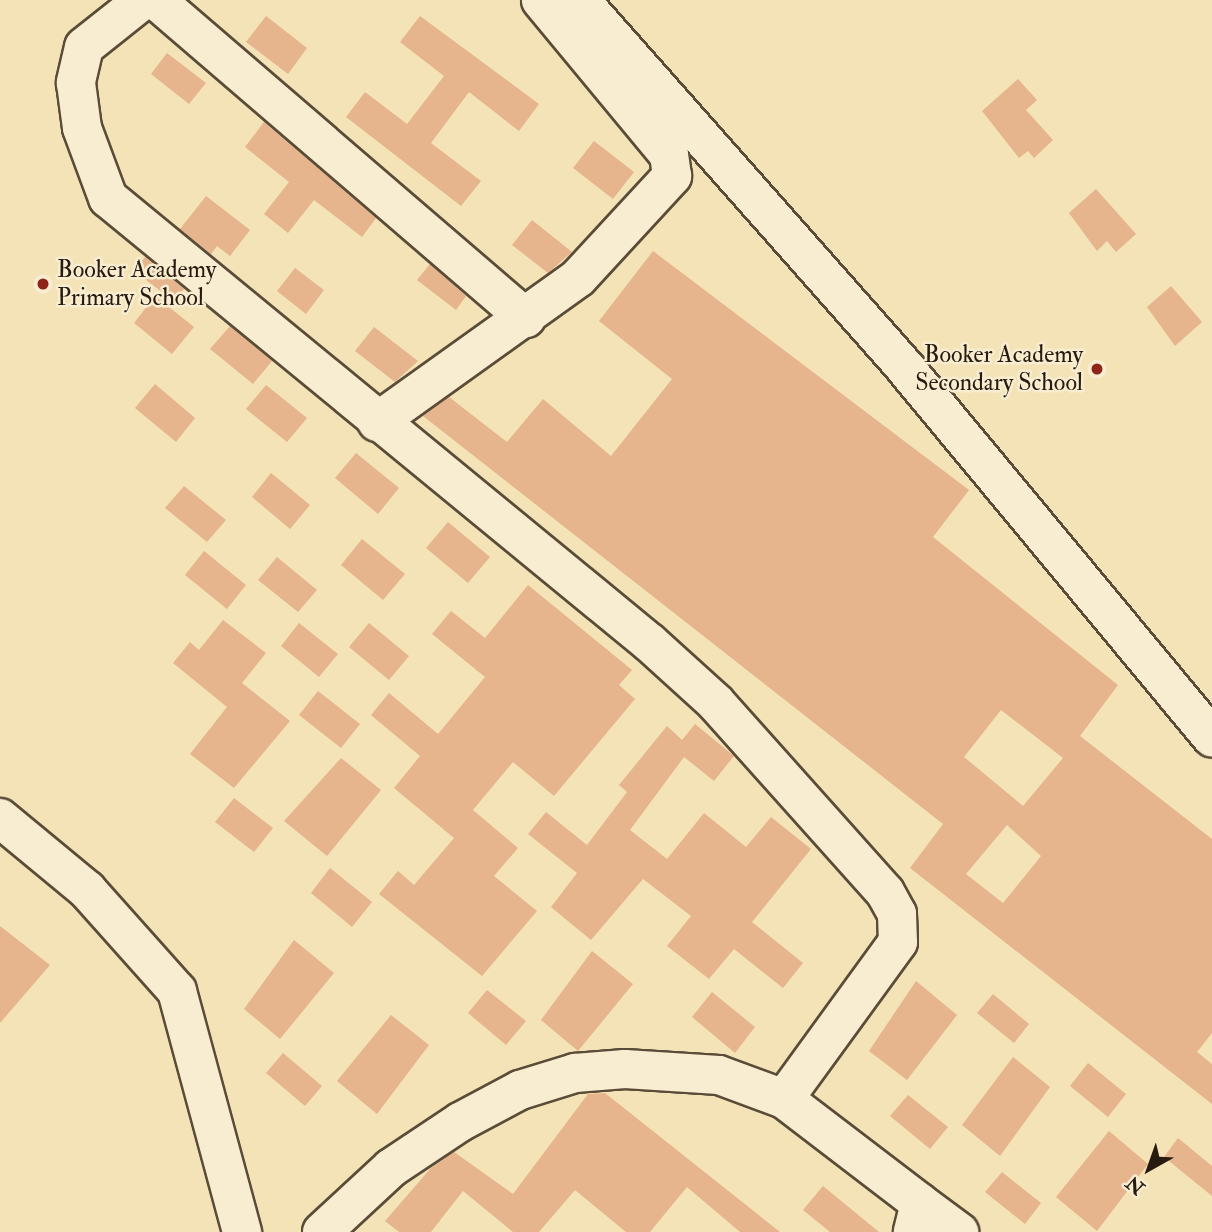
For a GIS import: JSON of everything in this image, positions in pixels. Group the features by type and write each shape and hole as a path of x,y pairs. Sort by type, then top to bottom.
{"street":[{"path":"143,0 84,47 76,83 82,128 108,198 715,702 885,892 897,914 898,942 784,1099"},
{"path":"156,0 526,318"},
{"path":"377,422 526,318 609,250 673,170 669,155 541,0"},
{"path":"580,0 906,369 1212,737"},
{"path":"0,818 87,890 177,991 242,1232"},
{"path":"322,1232 391,1168 460,1122 520,1090 575,1073 690,1070 784,1099 917,1217 959,1232"}],"building":[{"path":"266,16 307,48 288,74 246,42"},
{"path":"420,16 539,104 519,131 469,92 431,143 481,181 461,206 346,117 365,92 407,124 444,76 400,42"},
{"path":"167,53 206,83 189,104 151,74"},
{"path":"1018,79 1037,100 1026,110 1053,140 1034,158 1028,151 1019,158 982,111"},
{"path":"264,122 376,218 362,237 314,200 288,233 264,214 289,182 245,147"},
{"path":"594,141 634,172 613,199 573,168"},
{"path":"1096,189 1136,234 1116,252 1107,241 1097,251 1069,213"},
{"path":"206,196 250,230 230,256 217,246 211,254 180,229"},
{"path":"532,220 572,252 548,273 512,245"},
{"path":"653,251 969,490 933,537 1118,685 1080,736 1212,839 1212,1033 1197,1052 1212,1064 1212,1104 910,868 943,824 423,416 449,397 507,442 543,399 611,456 672,379 599,321","holes":["1001,710 1063,758 1023,806 964,757","1007,825 1041,856 1003,903 966,874"]},
{"path":"145,257 184,289 174,301 134,271"},
{"path":"430,264 466,296 456,310 417,280"},
{"path":"295,268 324,290 306,314 277,291"},
{"path":"1171,286 1202,322 1175,346 1147,307"},
{"path":"155,296 194,327 172,354 134,323"},
{"path":"230,326 272,361 253,384 210,349"},
{"path":"374,327 418,361 395,382 355,351"},
{"path":"155,384 195,418 176,442 135,408"},
{"path":"266,385 307,418 287,442 246,409"},
{"path":"356,453 399,488 378,514 335,478"},
{"path":"271,473 310,505 290,529 252,497"},
{"path":"184,486 226,520 207,542 165,508"},
{"path":"448,522 490,557 468,583 426,548"},
{"path":"362,539 405,574 383,600 341,565"},
{"path":"204,551 246,585 227,609 185,575"},
{"path":"277,557 317,590 298,612 258,580"},
{"path":"528,585 632,670 619,685 635,699 554,796 513,762 473,810 518,848 494,876 537,911 482,976 379,894 398,871 414,885 454,838 394,788 420,756 371,715 389,693 438,734 485,677 432,634 451,611 485,638"},
{"path":"223,620 266,653 242,683 290,721 234,788 190,754 227,707 173,663 190,642 199,650"},
{"path":"299,623 338,654 319,677 281,646"},
{"path":"369,623 409,656 389,680 349,647"},
{"path":"318,691 360,724 341,748 299,715"},
{"path":"695,724 734,756 714,781 684,757 630,830 667,859 704,813 746,847 771,817 811,849 752,922 803,963 783,988 734,949 709,979 667,946 691,916 643,879 591,940 551,907 577,873 528,834 546,812 587,845 627,792 619,785 667,726 682,740"},
{"path":"341,758 381,790 327,856 284,821"},
{"path":"234,798 273,828 254,852 215,822"},
{"path":"330,868 372,902 352,927 311,893"},
{"path":"0,926 50,965 0,1023"},
{"path":"294,940 334,973 280,1039 244,1009"},
{"path":"592,951 633,984 578,1051 541,1020"},
{"path":"916,981 957,1015 907,1080 869,1051"},
{"path":"487,990 526,1021 506,1045 468,1013"},
{"path":"712,992 755,1027 735,1053 692,1017"},
{"path":"993,994 1029,1024 1014,1043 977,1013"},
{"path":"391,1015 429,1045 377,1114 337,1081"},
{"path":"283,1053 322,1086 305,1106 266,1073"},
{"path":"1013,1057 1050,1087 1000,1156 962,1125"},
{"path":"1088,1063 1126,1094 1108,1117 1070,1086"},
{"path":"605,1093 780,1232 740,1232 687,1187 650,1232 626,1232 575,1190 539,1232 513,1232 463,1191 431,1232 399,1232 385,1221 431,1168 454,1152 513,1194 588,1094"},
{"path":"908,1095 948,1127 930,1149 890,1116"},
{"path":"1109,1131 1148,1164 1097,1231 1056,1197"},
{"path":"1178,1138 1212,1166 1212,1196 1164,1157"},
{"path":"1002,1172 1041,1203 1025,1224 985,1192"},
{"path":"823,1186 879,1232 830,1232 803,1210"}],"place":[{"name":"Booker Academy Primary School","path":"43,284"},
{"name":"Booker Academy Secondary School","path":"1097,369"}]}
